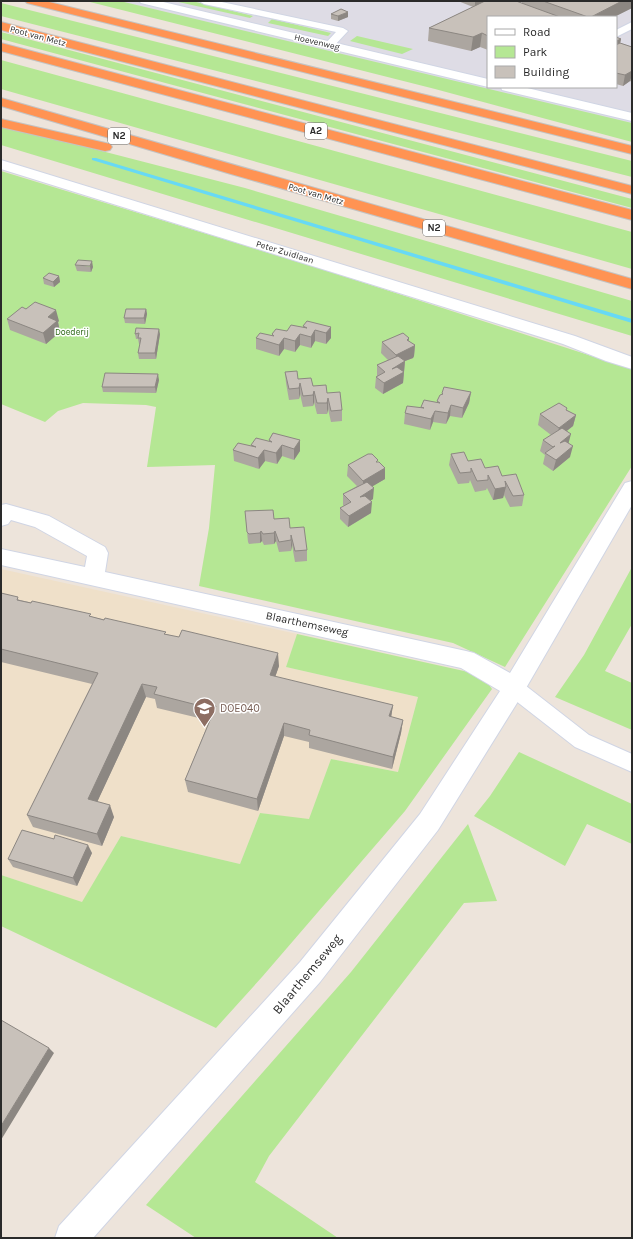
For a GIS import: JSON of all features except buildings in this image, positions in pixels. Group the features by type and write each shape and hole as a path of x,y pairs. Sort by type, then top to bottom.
{"highway":[{"path":"31,1 632,150"},
{"path":"74,1 104,10 136,26"},
{"name":"Poot van Metz","path":"1,26 632,190"},
{"name":"Poot van Metz","path":"1,47 632,215"},
{"name":"Poot van Metz","path":"1,102 632,284"},
{"name":"N2","path":"1,123 157,159 236,171"}],"street":[{"name":"Hoevenweg","path":"145,1 487,83"},
{"path":"510,88 632,117"},
{"name":"Peter Zuidlaan","path":"1,164 569,340 612,357 632,363"},
{"name":"Peter Zuidlaan","path":"569,340 632,351"},
{"name":"Blaarthemseweg","path":"71,1238 310,972 429,822 514,688 632,488"},
{"path":"1,519 6,511 42,521 98,553 93,577"},
{"name":"Blaarthemseweg","path":"1,556 466,660 493,674 514,688"}],"lane":[{"path":"204,1 343,31 329,45"},
{"path":"617,33 632,25"},
{"path":"514,688 582,741 632,763"}],"shaded area":[{"path":"105,1 632,1 632,127"},
{"name":"DOE040","path":"1,569 297,634 286,667 418,697 398,772 331,759 309,820 260,813 240,864 121,836 82,903 1,875"}],"green space":[{"path":"86,1 120,1 632,123 632,142 435,89"},
{"path":"174,1 192,1 253,16 250,18"},
{"path":"1,3 632,161 632,177 1,16"},
{"path":"272,19 331,33 328,36 268,23"},
{"path":"1,32 632,199 632,208 1,39"},
{"path":"357,36 413,49 402,54 350,41"},
{"path":"1,60 632,232 632,269 1,89"},
{"path":"1,125 245,188 632,301 632,336 1,145"},
{"name":"Doederij","path":"1,171 318,268 632,369 632,466 505,667 453,643 199,586 209,528 215,465 147,467 156,407 146,405 83,403 58,411 45,422 1,404"},
{"path":"632,567 632,624 605,671 632,683 632,730 555,697 584,655"},
{"path":"297,634 482,675 492,689 405,811 216,1028 1,926 1,875 82,902 121,836 240,864 260,813 309,819 331,759 398,772 418,697 286,667"},
{"path":"519,752 632,804 632,844 587,824 565,866 474,816 490,796"},
{"path":"468,824 497,901 464,903 269,1156 255,1182 338,1238 196,1238 146,1205 351,972"}],"waterway":[{"path":"94,159 632,321"}],"place":[{"name":"DOE040","path":"205,728"}]}
